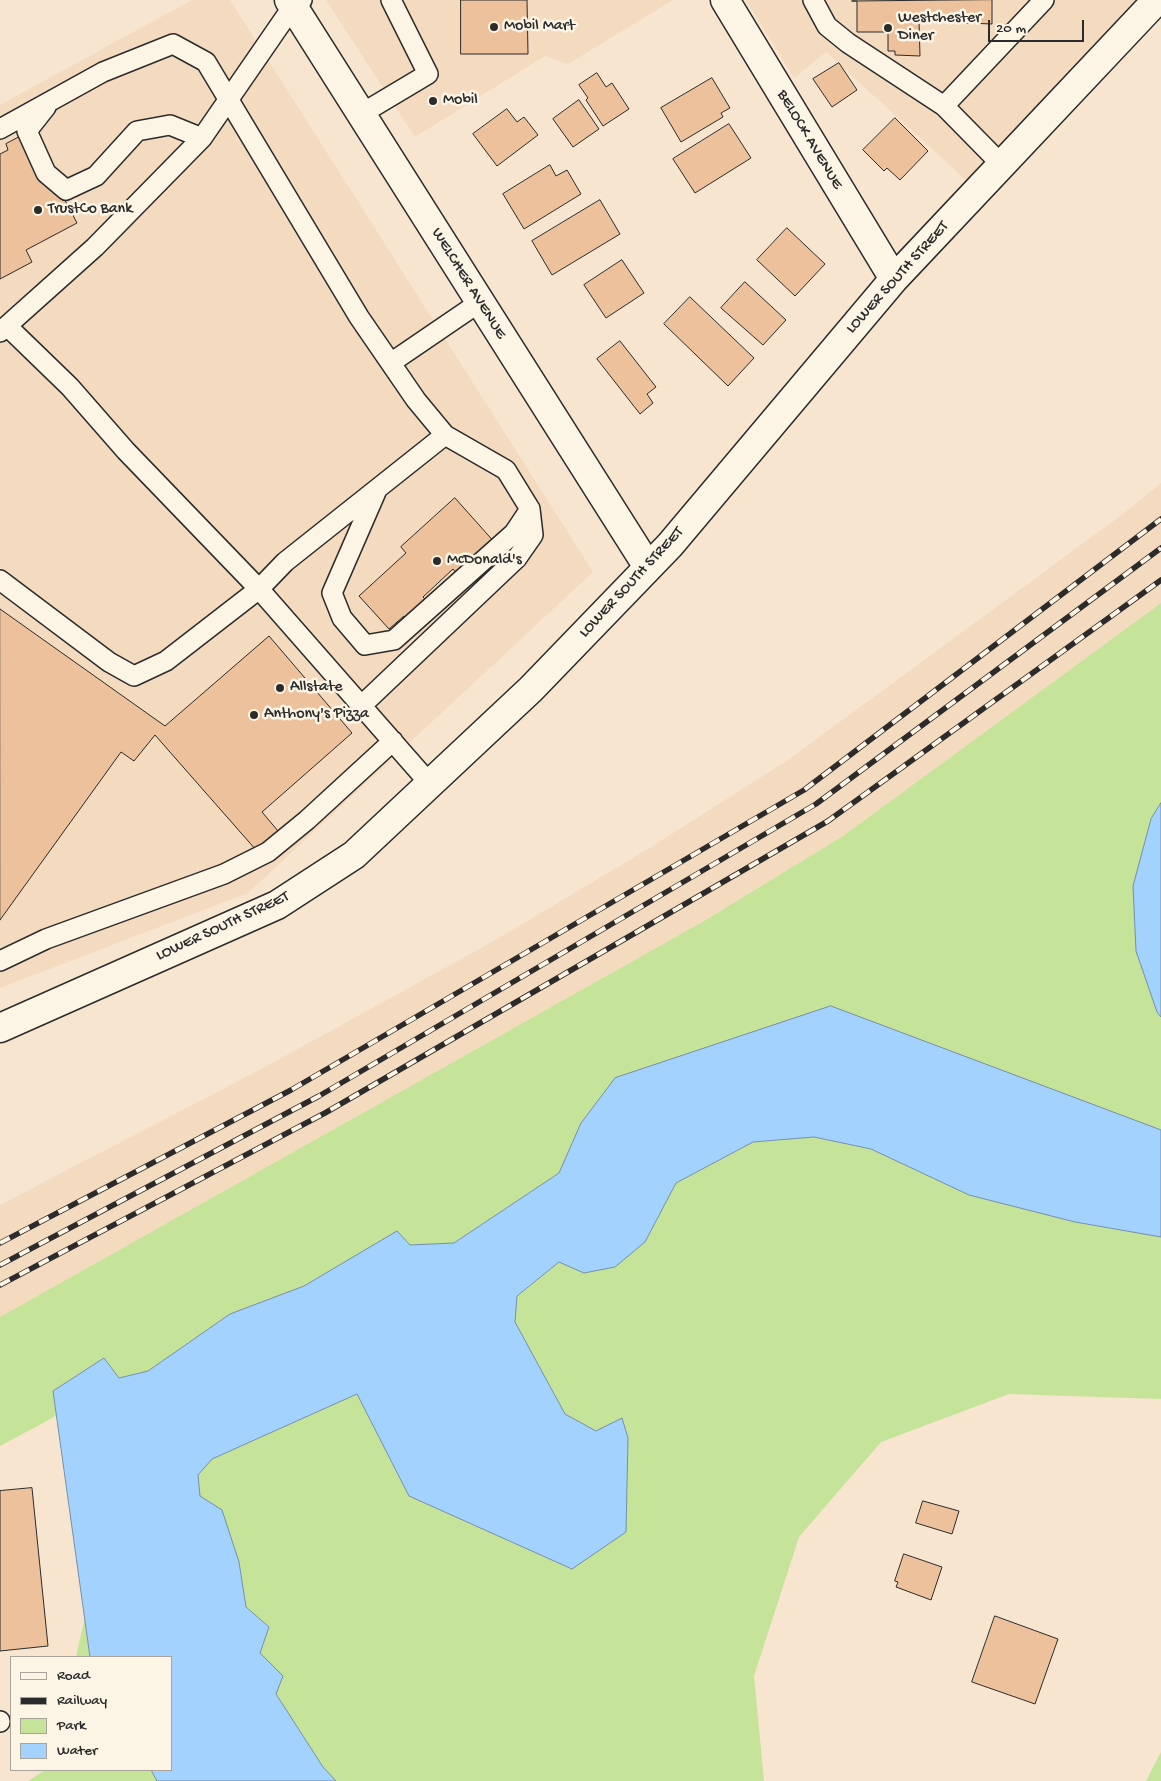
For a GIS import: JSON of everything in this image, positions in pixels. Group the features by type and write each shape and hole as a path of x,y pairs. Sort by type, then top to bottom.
{"street":[{"name":"BELOCK AVENUE","path":"724,0 894,279"},
{"name":"LOWER SOUTH STREET","path":"0,1028 277,905 354,855 531,689 670,545 894,279 1157,0"},
{"name":"WELCHER AVENUE","path":"295,2 361,114 648,567"}],"lane":[{"path":"361,114 428,74 391,0"},
{"path":"813,0 827,26 848,43 944,106 1002,164"},
{"path":"944,106 1044,0"},
{"path":"295,2 202,138 95,247 4,329 70,387 126,451 259,589 430,784"},
{"path":"0,129 103,72 173,44 206,62 359,317 392,362 416,400 445,435 506,470 530,510 533,535 517,558 361,706"},
{"path":"53,98 27,131 46,172 66,190 96,176 137,131 170,125 202,138"},
{"path":"392,362 480,302"},
{"path":"0,580 109,662 134,676 166,662 231,613 259,589 285,562 445,435"},
{"path":"378,488 332,593 342,618 365,646 394,640 514,533 530,510"},
{"path":"0,961 46,938 224,874 268,852 307,820 393,741"}],"shaded area":[{"path":"192,0 230,0 593,572 248,893 0,988 0,105"},
{"name":"Mobil","path":"326,0 673,0 568,64 545,56 415,137"},
{"path":"746,0 1136,0 966,180 826,52 794,78"},
{"path":"1161,483 1161,603 843,836 704,921 0,1317 0,1205 267,1066 494,941 648,849 788,760 1123,514"}],"green space":[{"path":"1161,603 1161,803 1151,819 1157,1012 1161,1017 1161,1130 831,1006 581,1123 559,1173 454,1243 410,1245 397,1232 304,1286 230,1314 148,1371 119,1378 104,1358 53,1391 56,1416 0,1446 0,1317 704,921 843,836"},
{"path":"814,1137 871,1149 970,1195 1075,1222 1161,1237 1161,1399 1009,1394 881,1442 799,1537 754,1676 764,1781 336,1781 323,1767 275,1693 283,1676 260,1653 269,1627 246,1607 239,1562 200,1496 198,1475 212,1459 357,1394 409,1496 572,1569 596,1431 565,1414 515,1322 517,1296 559,1262 584,1273 645,1241 676,1183 753,1142"},
{"path":"85,1617 90,1656 76,1656"},
{"path":"1161,1752 1161,1781 1146,1781"},
{"path":"43,1771 152,1771 157,1781 28,1781"}],"water":[{"path":"1161,803 1161,1017 1157,1012 1136,951 1133,886 1151,819"},
{"path":"831,1006 1161,1130 1161,1237 1075,1222 969,1195 871,1149 814,1137 753,1142 676,1183 645,1242 615,1267 584,1273 559,1262 517,1296 515,1322 565,1414 596,1431 622,1418 628,1438 626,1532 572,1569 409,1496 357,1394 212,1459 198,1475 200,1496 222,1510 239,1562 246,1607 269,1627 260,1653 283,1676 276,1694 323,1767 336,1781 157,1781 152,1771 172,1771 172,1656 90,1656 53,1391 104,1358 119,1378 148,1371 230,1314 304,1286 397,1231 410,1245 454,1243 559,1173 581,1123 615,1078"}],"building":[{"name":"Mobil Mart","path":"461,0 527,0 528,54 461,54"},
{"name":"Westchester Diner","path":"992,0 992,24 919,21 920,56 895,55 895,51 888,51 888,32 857,32 857,1 852,1"},
{"path":"839,63 857,90 832,107 813,79"},
{"path":"597,73 606,87 612,83 629,109 603,126 586,100 588,98 579,85"},
{"path":"712,78 730,108 721,113 723,117 681,142 661,108"},
{"path":"579,100 599,129 573,147 553,119"},
{"path":"507,109 517,122 524,117 538,135 497,166 473,134"},
{"path":"895,118 928,151 900,180 887,168 884,171 863,150"},
{"path":"729,124 751,158 695,193 673,159"},
{"path":"29,132 77,223 26,250 32,262 0,279 0,154 8,150 6,144"},
{"path":"550,165 556,176 567,170 581,194 524,229 503,194"},
{"path":"600,200 620,234 552,275 532,241"},
{"path":"787,228 825,264 795,296 757,260"},
{"path":"622,260 644,293 606,318 584,285"},
{"path":"745,282 786,320 763,345 721,308"},
{"path":"690,297 754,358 728,386 664,324"},
{"path":"620,341 656,387 647,394 653,403 640,414 597,359"},
{"name":"McDonald's","path":"455,498 496,544 460,577 453,569 423,597 428,602 408,620 404,616 389,629 359,596 406,553 401,547"},
{"path":"0,609 165,726 269,636 352,733 262,812 278,831 256,850 155,735 134,761 121,752 0,920"},
{"path":"32,1488 48,1646 0,1651 0,1491"},
{"path":"923,1501 959,1511 952,1534 916,1523"},
{"path":"904,1554 942,1567 931,1600 896,1587 898,1582 895,1581"},
{"path":"995,1616 1058,1639 1035,1704 972,1682"}],"railway":[{"path":"0,1243 291,1090 804,790 1161,519"},
{"path":"0,1265 319,1096 816,804 1161,548"},
{"path":"0,1285 325,1113 828,821 1161,580"}],"place":[{"name":"Mobil Mart","path":"494,27"},
{"name":"Westchester Diner","path":"888,28"},
{"name":"Mobil","path":"433,101"},
{"name":"TrustCo Bank","path":"38,210"},
{"name":"McDonald's","path":"437,561"},
{"name":"Allstate","path":"280,688"},
{"name":"Anthony's Pizza","path":"254,715"}]}
